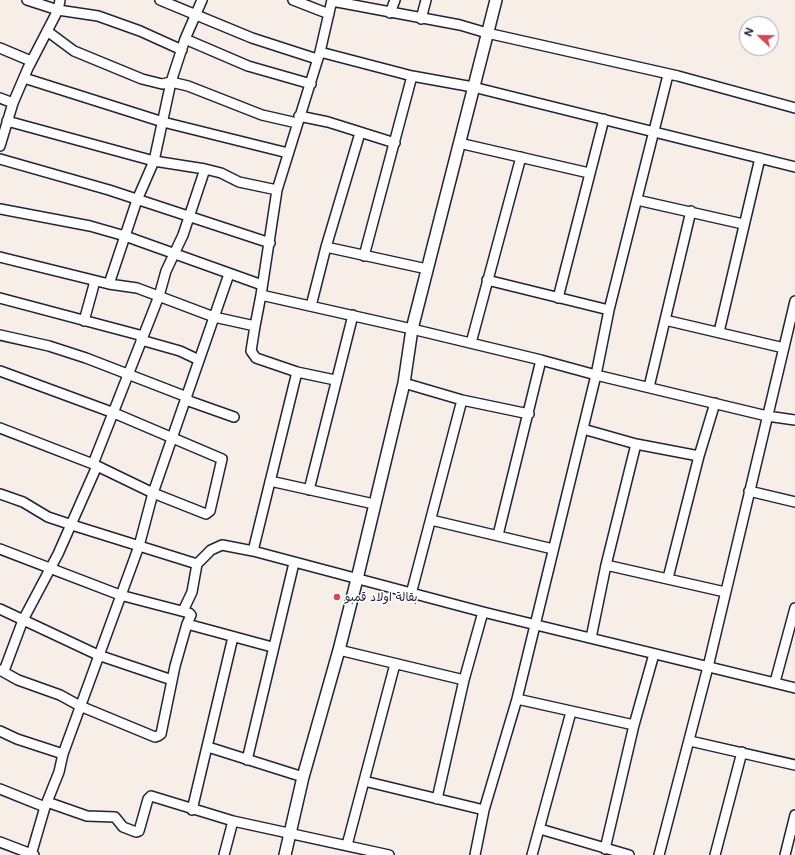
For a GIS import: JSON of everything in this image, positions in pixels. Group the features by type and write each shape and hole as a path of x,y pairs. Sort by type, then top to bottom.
{"street":[{"path":"27,0 58,10 98,16 140,31 182,50"},
{"path":"1,142 13,103 31,61 58,10 60,0"},
{"path":"160,0 196,13 252,38 319,56 412,76 473,87 795,167"},
{"path":"109,284 137,200 154,161 171,82 185,39 202,0"},
{"path":"293,0 329,14"},
{"path":"335,380 297,372 256,358 251,352 270,243 277,190 298,120 311,84 332,0 355,3 390,13 460,25 487,33 668,74 795,108"},
{"path":"390,13 395,0"},
{"path":"421,19 426,0"},
{"path":"285,855 303,777 339,650 357,579 404,383 412,329 496,0"},
{"path":"47,31 74,51 142,79 162,84 171,82 188,86 262,114 298,120 328,122 395,143"},
{"path":"185,39 248,66 311,84"},
{"path":"0,48 31,61"},
{"path":"475,855 484,810 517,699 596,375 609,310 668,74"},
{"path":"364,256 412,76"},
{"path":"24,78 163,122 288,153"},
{"path":"0,98 13,103"},
{"path":"558,298 604,119"},
{"path":"7,121 154,161 221,173 239,182 277,190"},
{"path":"311,306 326,247 360,133"},
{"path":"459,143 589,174"},
{"path":"471,343 486,280 520,157"},
{"path":"719,332 743,224 760,158"},
{"path":"0,159 87,183 270,243"},
{"path":"0,549 50,568 120,595 184,612 190,615 172,680 161,734 155,737 80,706 60,695 18,680 2,670 23,620 50,568 72,525 174,253 189,217 205,169"},
{"path":"637,200 743,224"},
{"path":"0,210 90,226 125,236 262,285"},
{"path":"649,387 666,320 690,211"},
{"path":"326,247 427,269"},
{"path":"0,257 95,281 137,288 214,317 255,326"},
{"path":"0,842 32,855 46,805 59,772 63,754 139,546 152,493 173,438 229,274"},
{"path":"486,280 609,310"},
{"path":"84,321 95,281"},
{"path":"261,295 471,343 767,416 795,420"},
{"path":"0,298 142,338 180,351 199,360"},
{"path":"658,855 690,740 795,301"},
{"path":"309,490 335,380 353,315"},
{"path":"666,320 784,348"},
{"path":"0,335 49,346 86,358 234,417"},
{"path":"498,535 529,414 541,360"},
{"path":"0,371 114,412 222,459 210,511 206,514 152,493 95,465 0,428"},
{"path":"253,551 297,372"},
{"path":"404,383 462,400 529,414"},
{"path":"411,594 462,400"},
{"path":"668,578 699,456 715,403"},
{"path":"583,429 636,444 699,456"},
{"path":"591,638 606,565 636,444"},
{"path":"270,481 374,504"},
{"path":"749,491 795,502"},
{"path":"0,494 23,502 48,517 197,564"},
{"path":"430,520 553,549"},
{"path":"184,612 192,592 197,564 211,550 222,545 253,551 411,594 534,625 795,688"},
{"path":"247,760 272,647 294,562"},
{"path":"606,565 726,592"},
{"path":"775,682 795,608"},
{"path":"0,609 98,655 172,680"},
{"path":"437,799 464,680 483,612"},
{"path":"187,624 272,647"},
{"path":"192,810 233,637"},
{"path":"339,650 464,680"},
{"path":"605,849 634,725 654,654"},
{"path":"347,845 395,664"},
{"path":"517,699 634,725"},
{"path":"532,855 571,712"},
{"path":"0,731 17,739 63,754"},
{"path":"690,740 795,765"},
{"path":"208,747 303,777"},
{"path":"715,855 742,752"},
{"path":"364,781 484,810"},
{"path":"0,789 46,805 87,816 114,817 123,827 136,832 139,831 149,797 233,821 290,832 389,855"},
{"path":"785,855 795,815"},
{"path":"224,855 233,821"},
{"path":"540,828 605,849 629,855"}],"place":[{"name":"بقالة اولاد قمبو","path":"337,597"}]}
